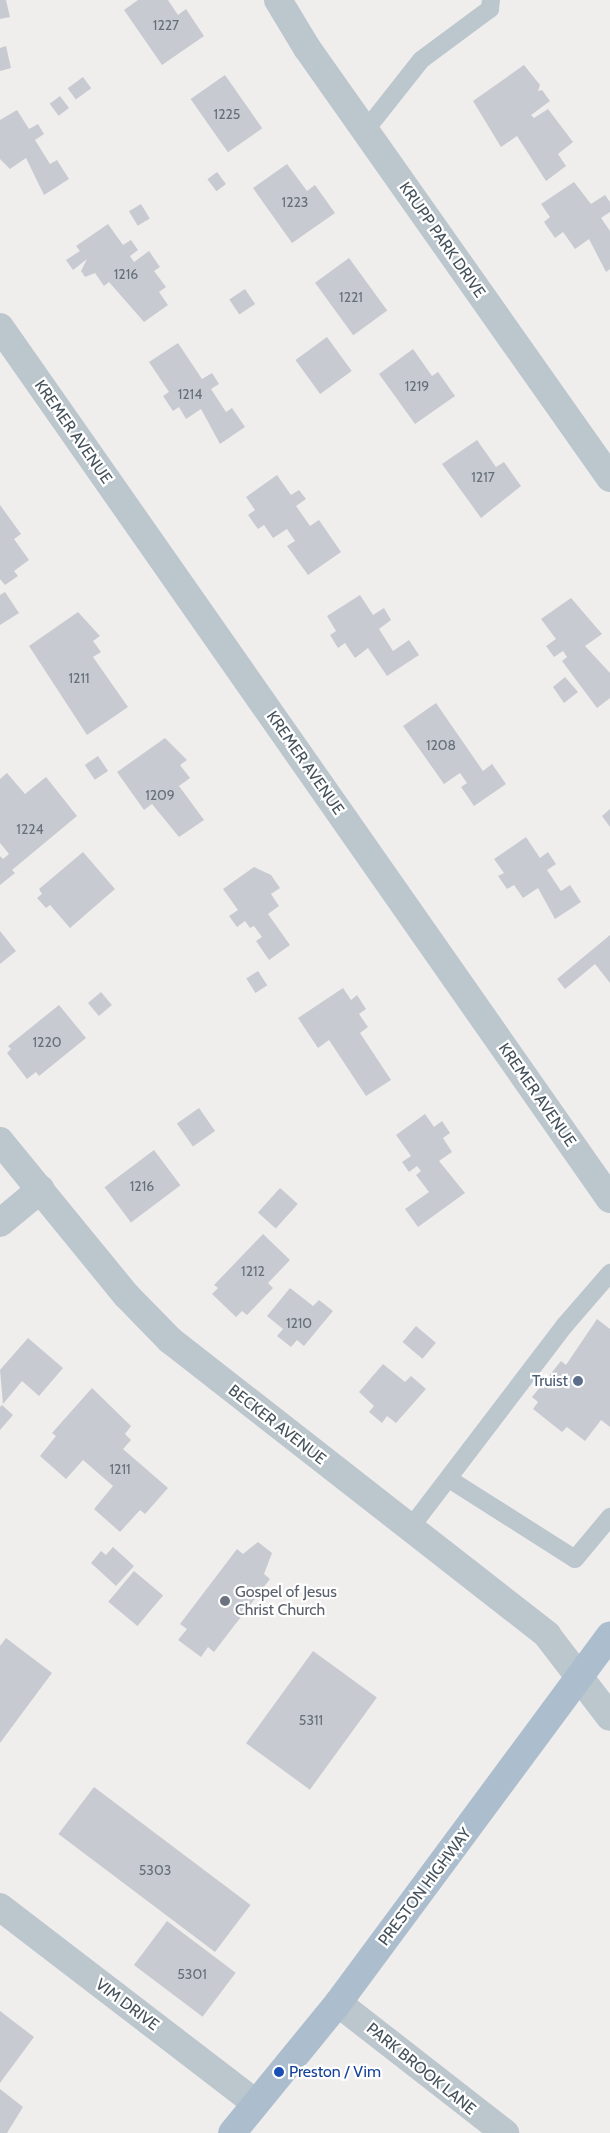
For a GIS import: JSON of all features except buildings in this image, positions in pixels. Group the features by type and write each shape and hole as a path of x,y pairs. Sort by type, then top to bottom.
{"main road":[{"name":"PRESTON HIGHWAY","path":"232,2133 338,2003 580,1680 610,1636"}],"street":[{"name":"KRUPP PARK DRIVE","path":"278,0 365,131 610,478"},
{"name":"KREMER AVENUE","path":"0,327 610,1200"},
{"name":"BECKER AVENUE","path":"0,1141 127,1296 170,1340 547,1635 610,1717"},
{"path":"0,1222 41,1189"},
{"name":"VIM DRIVE","path":"0,1907 255,2103"},
{"name":"PARK BROOK LANE","path":"338,2003 505,2133"}],"lane":[{"path":"365,131 421,60 490,5"},
{"path":"411,1527 565,1325 610,1273"},
{"path":"448,1478 575,1559 610,1517"}],"place":[{"name":"Truist","path":"578,1381"},
{"name":"Gospel of Jesus Christ Church","path":"225,1601"},
{"name":"Preston / Vim","path":"279,2072"}]}
